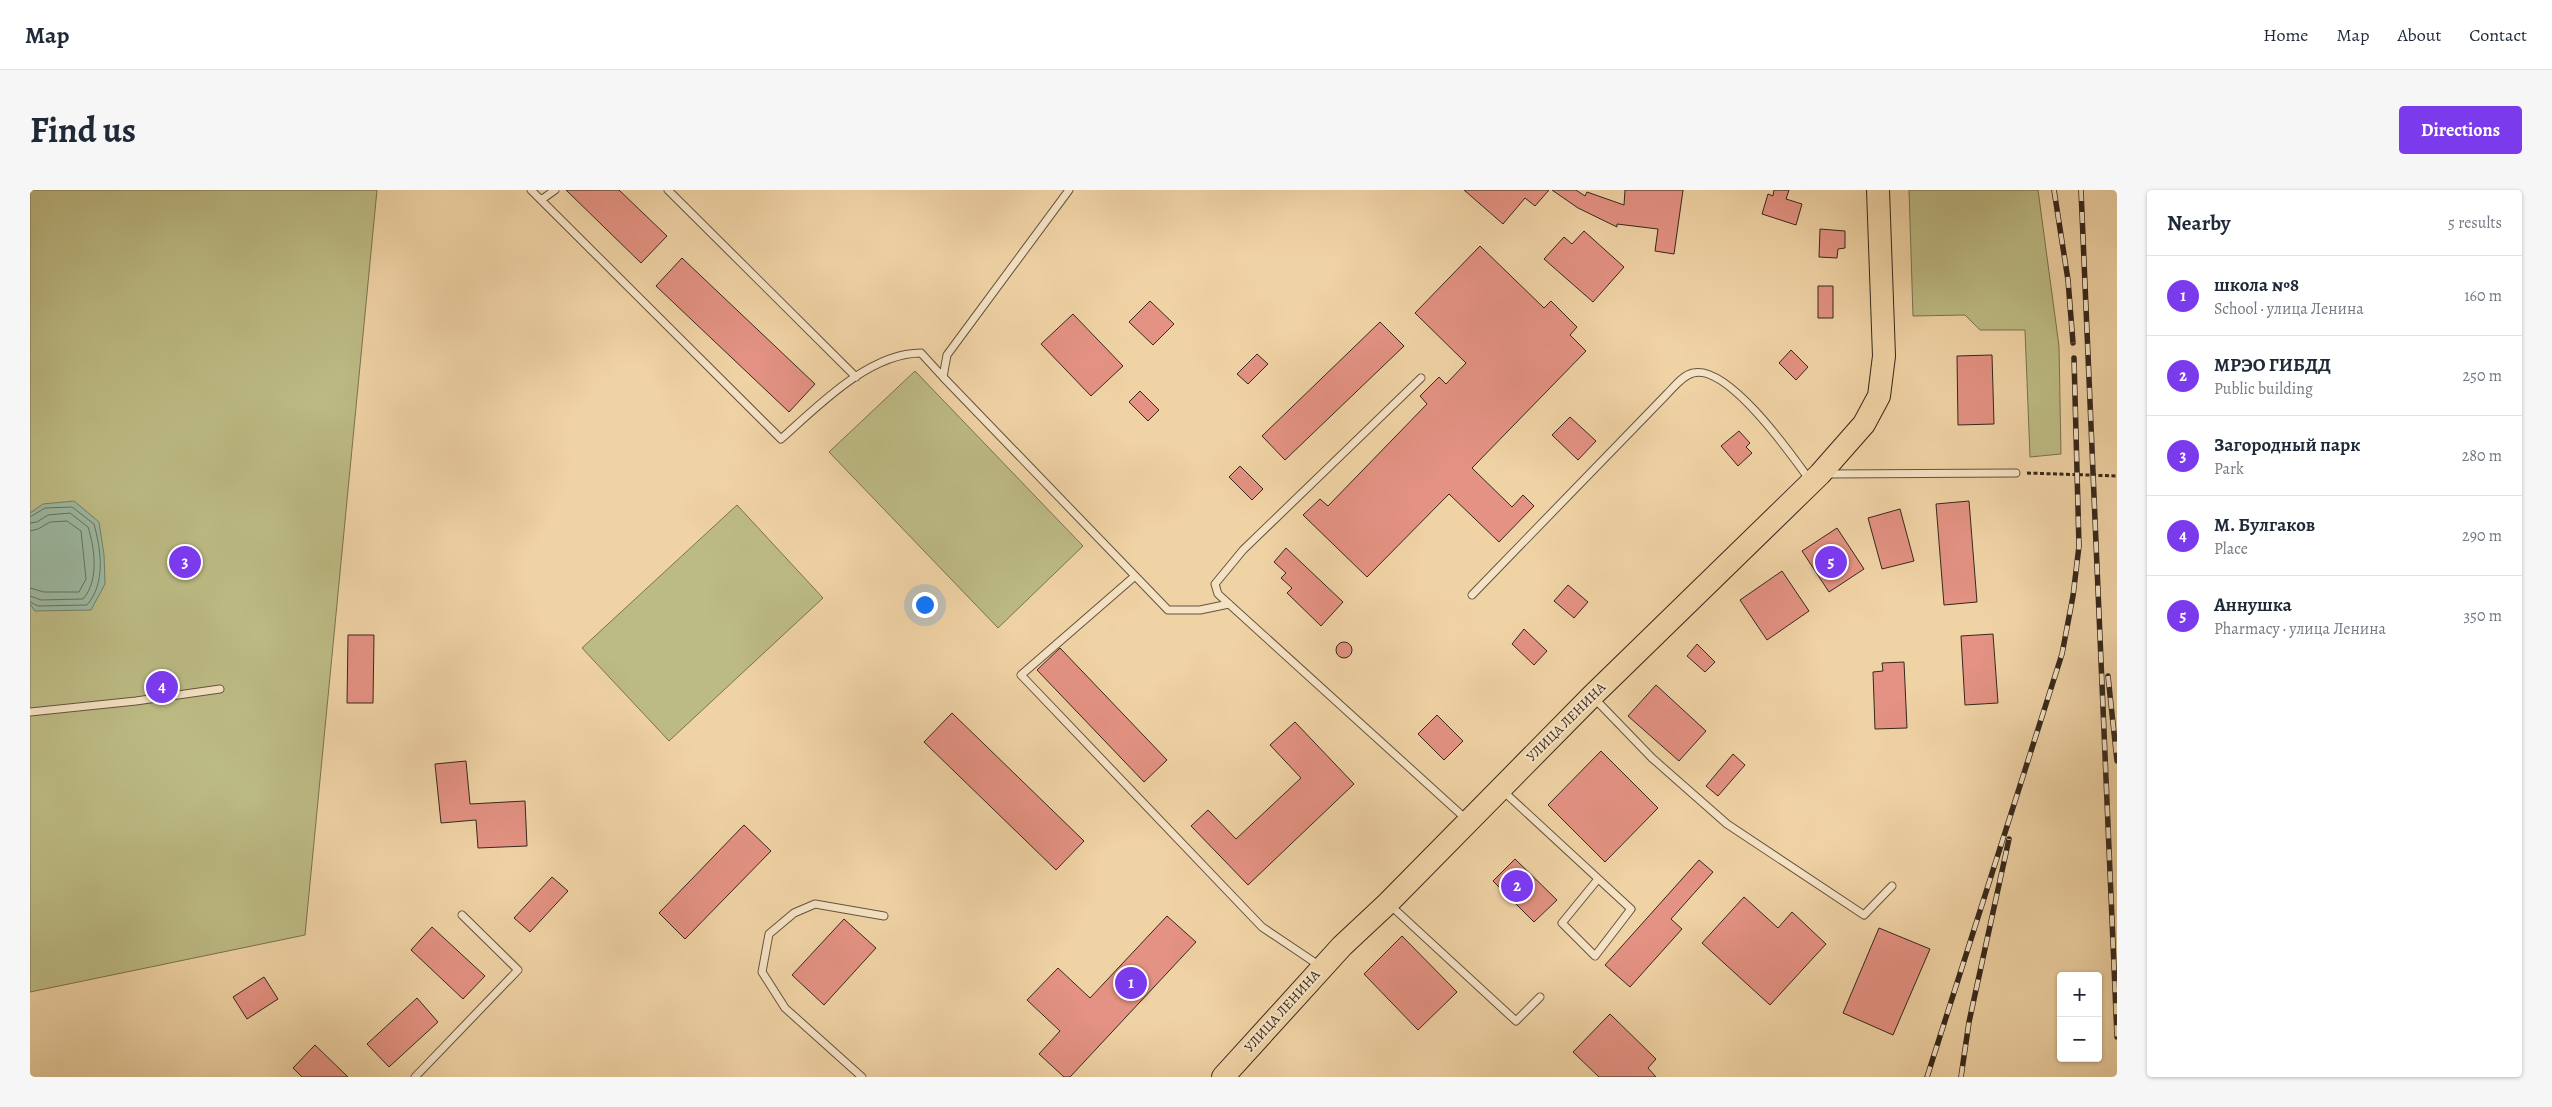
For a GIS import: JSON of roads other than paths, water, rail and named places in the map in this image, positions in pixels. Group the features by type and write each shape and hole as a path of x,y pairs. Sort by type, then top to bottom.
{"main road":[{"name":"УЛИЦА ЛЕНИНА","path":"1222,1077 1322,968 1592,696 1816,478 1864,424 1879,396 1884,356 1878,190"}],"lane":[{"path":"531,190 781,439 846,382 904,353 921,353 1168,610 1200,610 1230,604"},
{"path":"541,200 555,190"},
{"path":"668,190 856,377"},
{"path":"943,377 947,355 1069,190"},
{"path":"1472,595 1666,394 1692,373 1702,372 1714,377 1764,418 1816,478 2016,473"},
{"path":"1421,378 1242,550 1215,584 1218,594 1468,821"},
{"path":"1135,576 1021,675 1262,927 1322,968"},
{"path":"30,712 136,701 220,689"},
{"path":"1592,696 1652,758 1727,824 1864,915 1892,886"},
{"path":"1500,788 1598,879 1631,910 1595,956 1562,924 1598,879"},
{"path":"1388,903 1516,1021 1540,997"},
{"path":"862,1077 785,1008 762,972 769,934 801,910 815,904 884,916"},
{"path":"415,1077 518,970 462,915"}],"water":[{"path":"74,501 99,522 104,555 105,584 91,610 35,611 30,604 30,513 43,504"}],"railway":[{"path":"2054,190 2068,280 2073,343"},
{"path":"2081,190 2117,1037"},
{"path":"1927,1077 2062,654 2073,596 2079,546 2074,358"},
{"path":"2108,676 2117,761"},
{"path":"1961,1077 1969,1022 2009,839"}],"place":[{"name":"Загородный парк","path":"185,562"},
{"name":"Аннушка","path":"1831,562"},
{"name":"М. Булгаков","path":"162,687"},
{"name":"МРЭО ГИБДД","path":"1517,886"},
{"name":"школа №8","path":"1131,983"}]}
